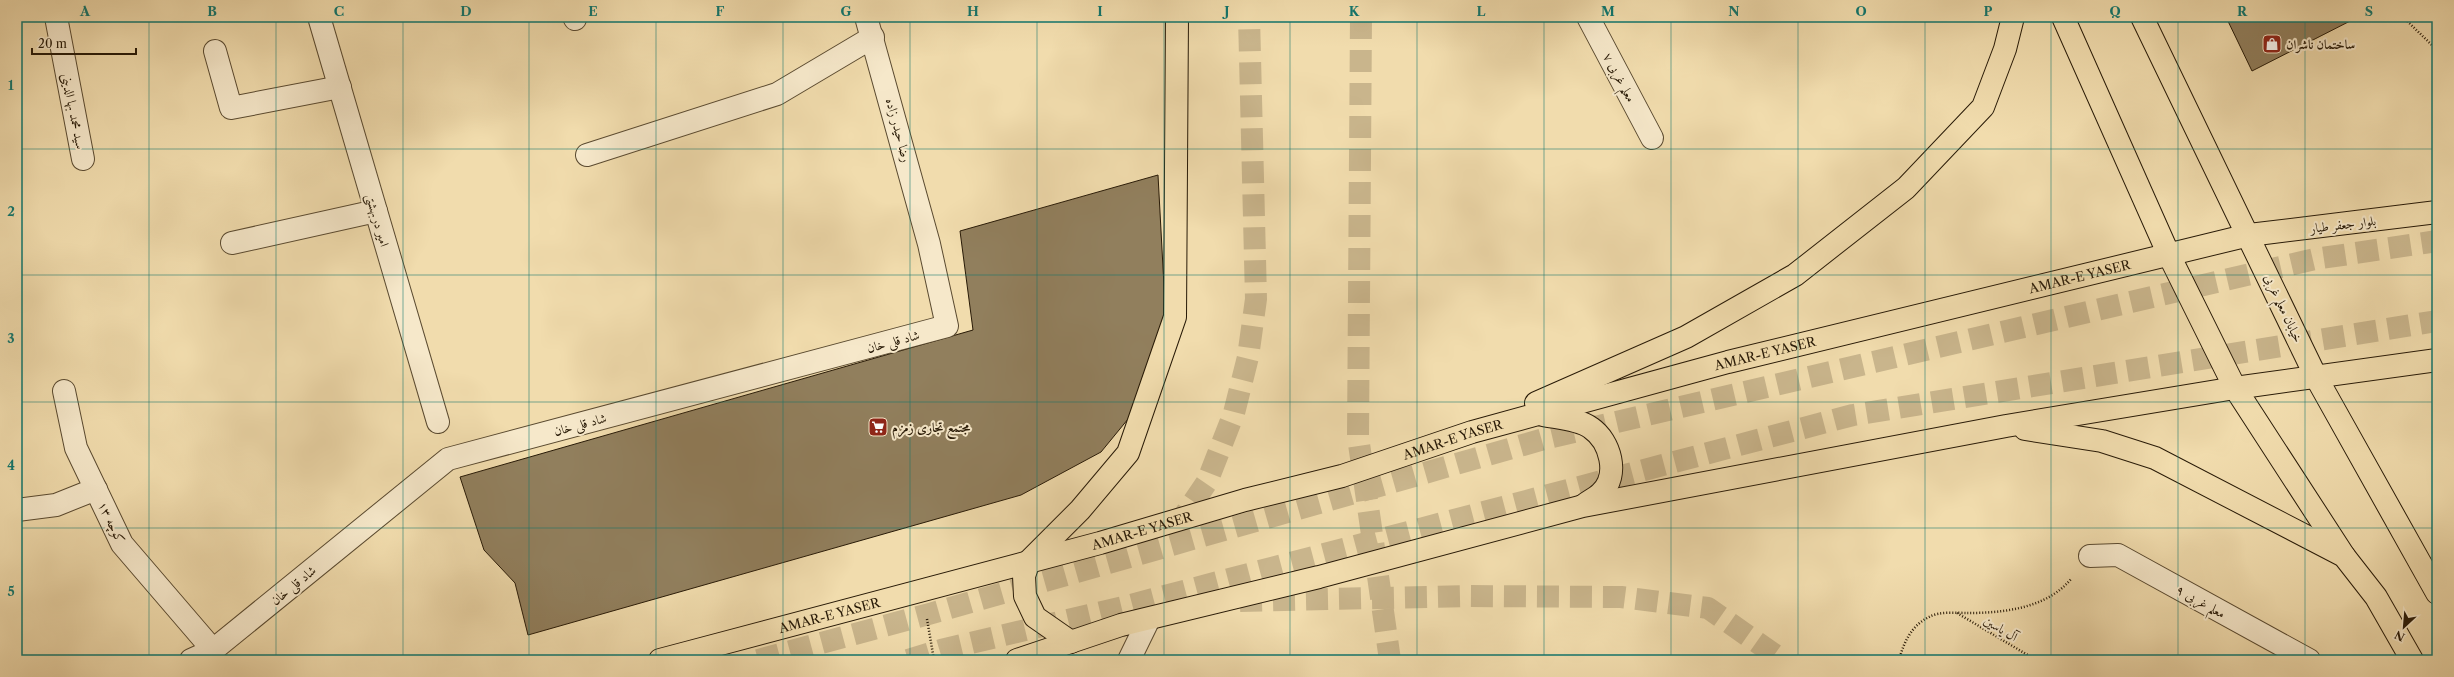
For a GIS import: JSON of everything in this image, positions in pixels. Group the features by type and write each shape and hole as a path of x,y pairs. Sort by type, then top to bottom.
{"main road":[{"path":"1071,642 1035,617 1025,596 1024,576 1029,561 1080,510 1128,453 1175,317 1177,17"},
{"path":"1472,432 1686,337 1795,275 1906,188 1983,108 2005,49 2013,17"},
{"path":"2063,17 2168,253 2235,388 2344,556 2376,597 2412,660"},
{"name":"خیابان معلم غربی","path":"2142,17 2249,235 2316,377 2437,593"},
{"name":"بلوار جعفر طیار","path":"2249,235 2437,212"},
{"name":"AMAR-E YASER","path":"660,660 1100,543 1245,500 1342,476 1472,432 1728,362 2168,253 2249,235"},
{"path":"1017,660 1121,625 1319,577 1583,506 2006,426 2235,388 2437,360"},
{"path":"1539,414 1579,422 1591,427 1605,442 1611,461 1610,480 1602,492 1583,506"},
{"path":"2006,426 2102,441 2156,458 2344,556"}],"street":[{"name":"سید محمد بها الدینی","path":"56,17 83,159"},
{"name":"امیر دربهشتی","path":"320,17 438,422"},
{"name":"رضا حیدر زاده","path":"866,17 873,37 929,244"},
{"name":"معلم غربی ۷","path":"1588,17 1652,138"},
{"path":"587,155 777,94 873,37"},
{"path":"215,51 231,108 340,87"},
{"path":"232,243 376,211"},
{"name":"شاد قلی خان","path":"191,660 213,650 448,459 947,326 929,244"},
{"name":"کوچه ۱۳","path":"64,391 76,448 122,544 213,650"},
{"path":"17,510 56,505 96,489"},
{"name":"معلم غربی ۹","path":"2090,556 2118,555 2309,660"},
{"path":"1129,660 1149,619"}],"path":[{"path":"2403,17 2437,50"},
{"path":"1899,660 1910,631 1930,616 1956,613 1996,613 2029,606 2064,588 2090,556"},
{"path":"922,590 934,660"},
{"name":"آل یاسین","path":"1956,613 2036,660"}],"building":[{"name":"ساختمان ناشران","path":"2226,17 2358,17 2252,71"},
{"name":"مجتمع تجاری زمزم","path":"1158,175 1166,323 1142,402 1101,452 1021,495 528,635 515,583 484,550 460,477 973,330 960,231"}],"tunnel":[{"path":"1175,529 1207,482 1234,413 1248,357 1256,299 1249,17"},
{"path":"1361,17 1358,437 1390,660"},
{"path":"758,660 929,614 1544,439 2315,259 2437,241"},
{"path":"908,660 941,650 1123,607 1853,415 2437,321"},
{"path":"1240,601 1470,596 1621,597 1708,608 1778,657 1780,660"}],"place":[{"name":"ساختمان ناشران","path":"2272,44"},
{"name":"مجتمع تجاری زمزم","path":"878,427"}]}
